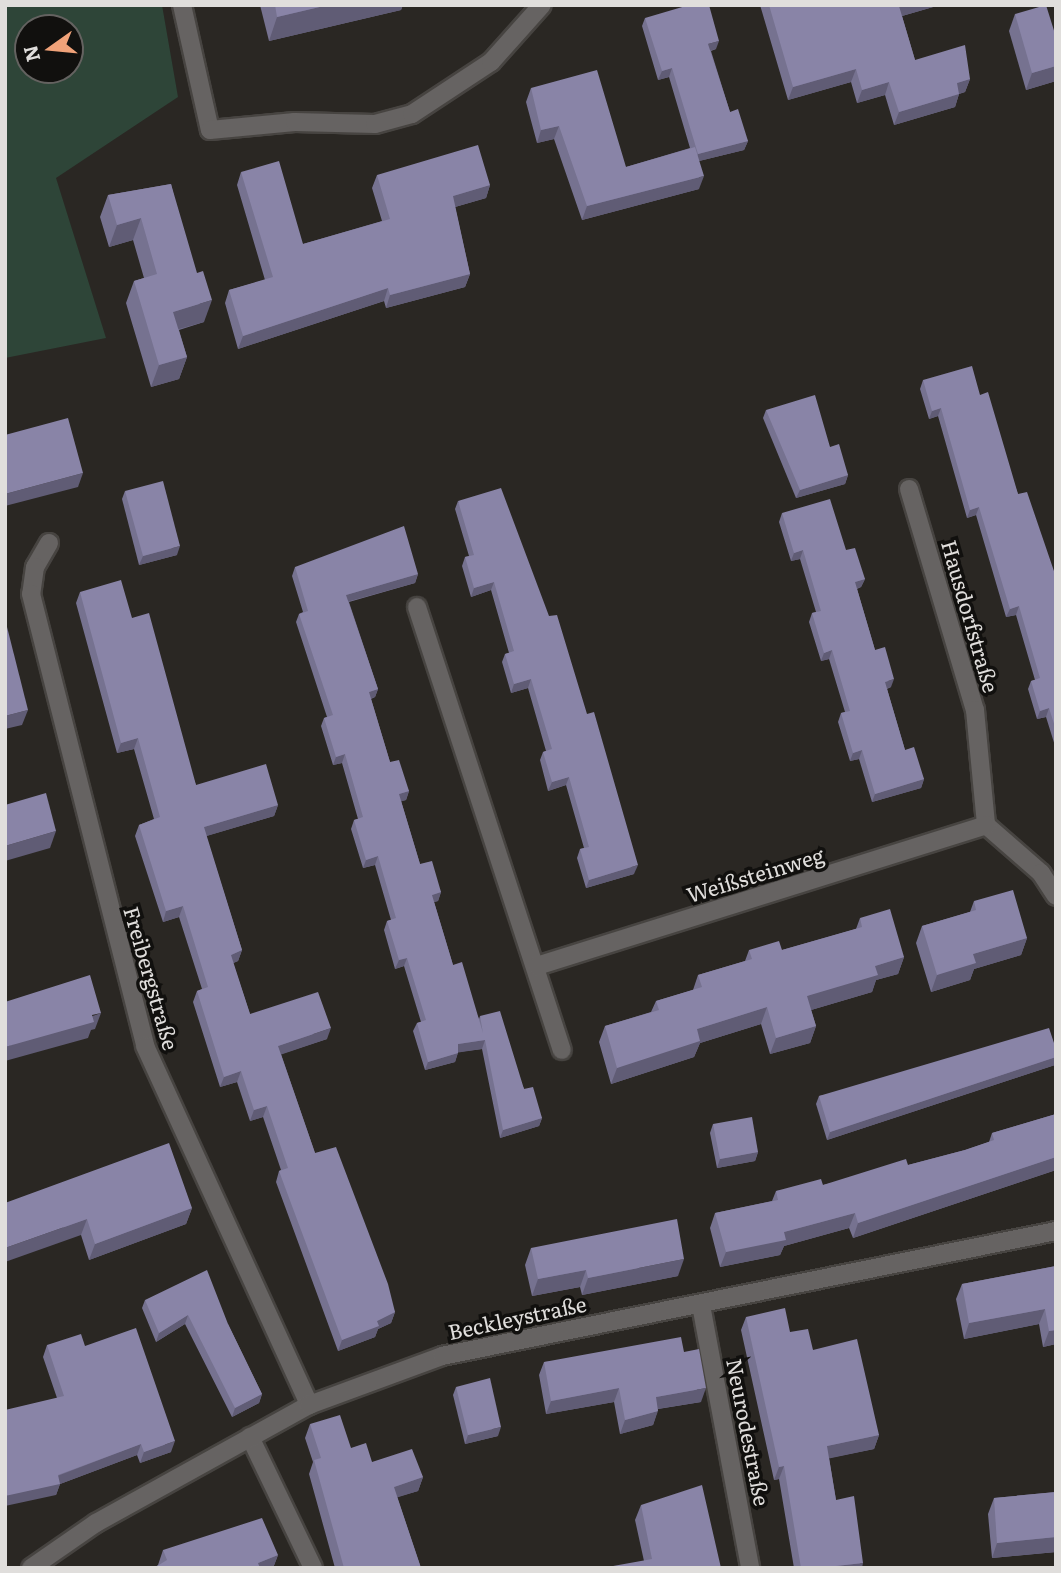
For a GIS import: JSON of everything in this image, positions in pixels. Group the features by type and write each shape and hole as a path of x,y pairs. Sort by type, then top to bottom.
{"street":[{"path":"182,5 210,130 375,124 412,114 491,62 542,5"},
{"name":"Hausdorfstraße","path":"909,489 975,710 986,825"},
{"name":"Freibergstraße","path":"49,543 35,567 31,594 145,1046 309,1405"},
{"path":"417,607 537,966 562,1050"},
{"path":"986,825 1041,873 1056,896"},
{"name":"Weißsteinweg","path":"537,966 986,825"},
{"name":"Beckleystraße","path":"31,1568 250,1437 309,1405 442,1356 1056,1231"},
{"name":"Neurodestraße","path":"701,1305 750,1568"},
{"path":"250,1437 313,1568"}],"green space":[{"path":"5,5 162,5 178,97 56,178 106,338 5,358"}],"building":[{"path":"275,5 328,5 277,17"},
{"path":"689,5 709,5 719,41 708,44 730,112 738,109 748,141 698,154 672,68 662,71 645,18"},
{"path":"769,5 901,5 899,6 915,60 965,45 970,79 957,83 959,94 899,112 889,82 862,90 856,69 793,87"},
{"path":"1046,5 1056,37 1056,66 1032,73 1015,14"},
{"path":"597,70 626,167 695,147 704,176 587,206 559,126 541,130 531,88"},
{"path":"478,145 490,185 453,196 470,274 390,295 388,288 243,336 229,290 273,277 241,172 279,161 303,244 390,219 377,175"},
{"path":"171,184 197,273 203,271 212,300 173,312 187,357 159,365 134,281 157,274 141,218 117,225 108,195"},
{"path":"972,366 980,395 988,392 1018,494 1027,492 1056,577 1056,730 1049,708 1040,711 1031,681 1040,678 1019,606 1010,609 979,507 970,510 941,408 932,411 923,380"},
{"path":"815,395 830,447 839,444 848,475 800,490 766,410"},
{"path":"68,418 83,473 5,494 5,435"},
{"path":"163,481 180,546 143,556 125,491"},
{"path":"501,488 549,616 557,615 587,714 594,712 638,865 589,880 580,849 589,847 569,777 552,782 543,752 552,749 531,679 514,684 505,654 514,651 494,582 474,588 465,557 474,555 458,501"},
{"path":"830,499 846,550 855,548 865,579 855,582 875,650 885,647 894,679 885,682 905,750 914,747 924,779 875,794 862,750 853,753 841,713 850,711 832,650 824,653 812,613 821,611 803,550 794,553 782,513"},
{"path":"404,526 418,574 346,595 378,689 369,692 390,762 399,760 409,791 399,794 420,864 432,861 441,892 432,895 453,965 462,962 483,1033 480,1016 500,1011 524,1089 533,1087 542,1118 503,1130 485,1040 458,1044 458,1053 428,1062 417,1023 426,1020 407,958 399,960 387,921 396,918 378,856 366,860 354,820 363,817 345,754 336,757 324,718 333,715 299,614 308,611 295,567"},
{"path":"121,580 132,618 149,613 196,785 266,764 278,805 204,827 242,950 231,955 250,1014 318,992 331,1028 278,1046 315,1153 336,1147 388,1284 395,1312 377,1321 379,1326 342,1340 279,1171 288,1168 267,1106 254,1110 241,1071 224,1077 197,991 208,987 183,906 166,911 139,825 160,817 138,738 121,743 80,592"},
{"path":"5,619 28,710 5,716"},
{"path":"46,793 56,831 5,846 5,805"},
{"path":"1013,890 1027,938 973,954 976,963 937,975 922,926 976,910 974,901"},
{"path":"890,909 904,957 875,966 878,975 807,996 816,1026 776,1038 767,1007 697,1029 700,1041 617,1068 605,1026 659,1010 656,1001 702,987 698,975 752,959 749,950 779,941 782,950 862,927 860,918"},
{"path":"90,975 101,1013 92,1015 94,1022 5,1047 5,1002"},
{"path":"1049,1028 1056,1057 830,1132 819,1096"},
{"path":"1056,1114 1056,1157 858,1223 855,1213 784,1232 786,1240 726,1252 715,1213 778,1200 776,1191 821,1179 823,1185 906,1159 908,1165 965,1150 994,1140 992,1133"},
{"path":"752,1117 758,1152 720,1159 713,1124"},
{"path":"169,1143 192,1208 95,1244 87,1219 5,1248 5,1203"},
{"path":"677,1219 684,1259 588,1278 586,1270 538,1279 531,1248"},
{"path":"1056,1266 1056,1330 1049,1331 1045,1309 969,1323 962,1284"},
{"path":"207,1270 228,1324 262,1394 235,1408 188,1315 159,1333 145,1300"},
{"path":"785,1308 790,1332 808,1329 813,1350 857,1339 879,1435 827,1446 836,1500 854,1496 863,1563 836,1566 837,1568 801,1568 784,1466 779,1467 746,1317"},
{"path":"136,1328 175,1441 144,1452 141,1444 58,1475 60,1484 5,1496 5,1410 64,1396 47,1345 81,1334 85,1346"},
{"path":"681,1337 684,1352 699,1349 706,1388 656,1397 658,1411 625,1420 619,1388 551,1401 544,1362"},
{"path":"490,1378 501,1427 468,1435 456,1387"},
{"path":"340,1415 351,1448 366,1443 372,1462 412,1449 423,1477 394,1487 421,1568 344,1568 314,1460 321,1458 310,1424"},
{"path":"702,1485 721,1568 602,1568 652,1559 641,1505"},
{"path":"1056,1492 1056,1537 997,1543 994,1498"},
{"path":"262,1518 278,1555 258,1563 260,1568 154,1568 167,1560 163,1550"}]}
